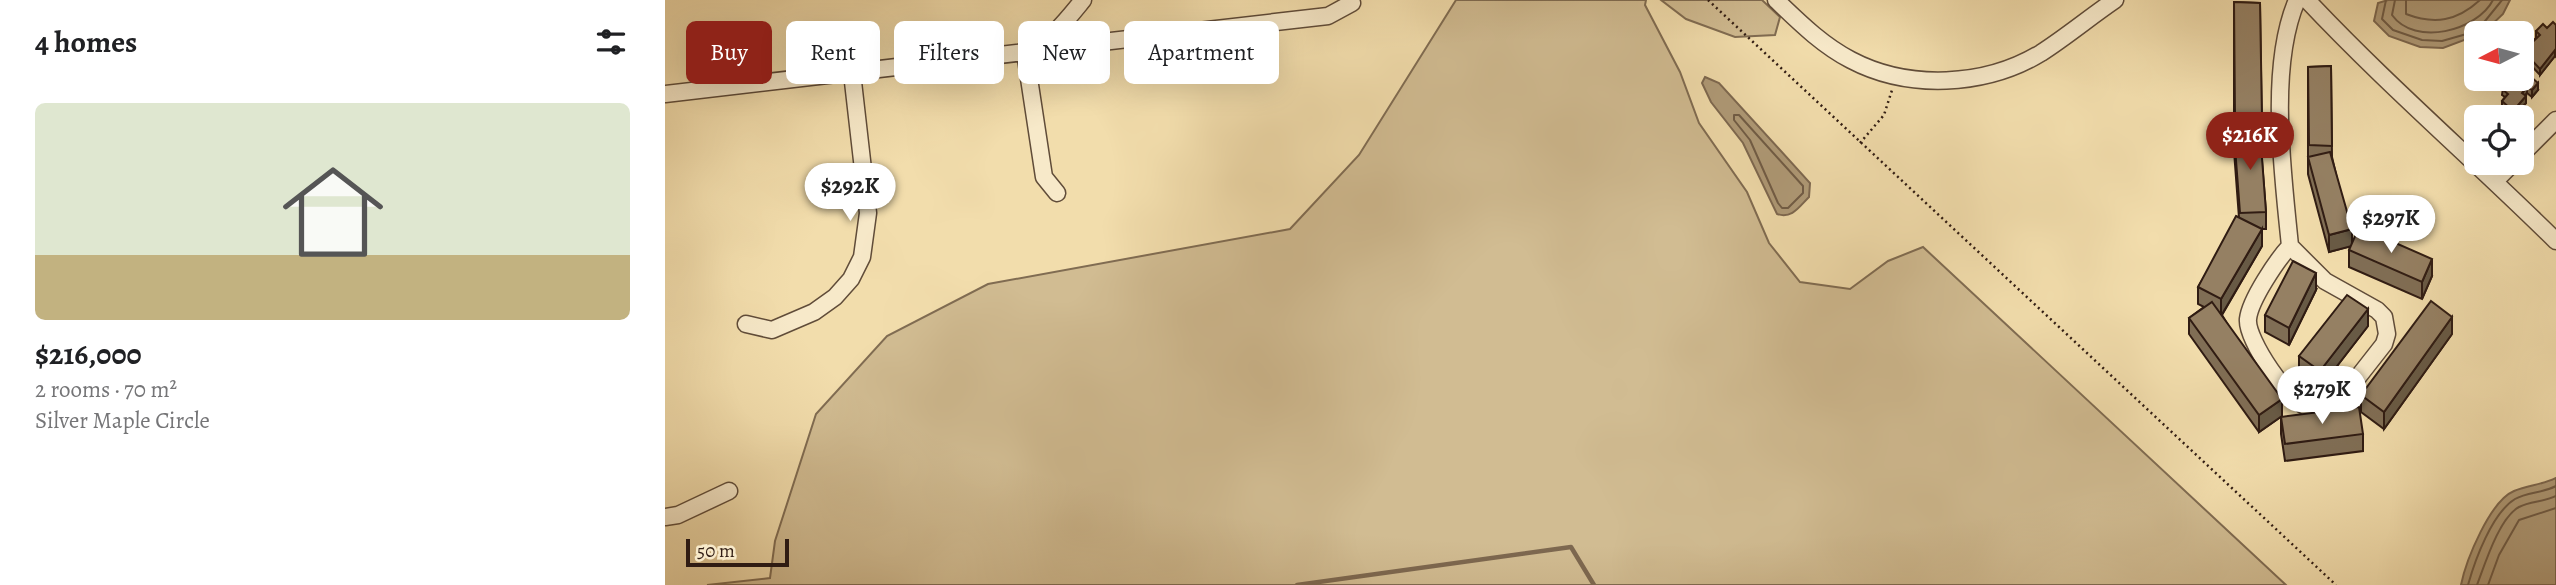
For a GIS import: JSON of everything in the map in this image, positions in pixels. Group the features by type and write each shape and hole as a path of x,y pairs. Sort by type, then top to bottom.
{"street":[{"path":"1066,21 1083,0"},
{"path":"1776,0 1810,33 1864,67 1895,76 1945,81 1979,78 2010,68 2040,53 2115,0"},
{"path":"2290,246 2279,257 2249,312 2248,328 2254,345 2294,400 2310,408 2319,408 2328,406 2344,395 2384,344 2386,325 2377,310 2325,281 2290,246 2283,177 2281,55 2285,31 2297,0"},
{"path":"2307,0 2375,70 2495,180 2556,241"},
{"path":"1110,41 1328,16 1352,3"},
{"path":"880,70 1018,53"},
{"path":"665,94 786,80"},
{"path":"746,324 772,330 814,312 835,297 852,279 862,257 869,213 853,84"},
{"path":"1030,84 1044,177 1056,193"},
{"path":"2534,142 2556,120"},
{"path":"2495,180 2500,175"},
{"path":"665,517 678,515 729,491"}],"path":[{"path":"1707,0 2336,585"},
{"path":"1860,143 1884,115 1893,87"}],"shaded area":[{"path":"1456,0 1646,0 1645,5 1680,72 1699,123 1747,192 1769,243 1800,282 1850,289 1888,261 1923,247 2286,585 707,585 770,578 775,541 816,414 887,336 988,284 1290,229 1359,155"},
{"path":"1661,0 1762,0 1780,17 1775,35 1735,37 1686,19"}],"water":[{"path":"2388,0 2510,0 2503,14 2496,21 2464,21 2464,40 2443,48 2420,47 2389,36 2374,21 2378,3"},
{"path":"1705,77 1719,83 1810,183 1809,197 1795,211 1787,215 1777,214 1743,143 1711,102 1702,83"},
{"path":"2556,478 2556,585 2461,585 2480,532 2496,506 2514,491"}],"building":[{"path":"2234,2 2260,3 2262,118 2235,119"},
{"path":"2553,22 2556,25 2556,51 2540,69 2534,63 2534,41 2540,35 2536,31 2543,24 2547,28"},
{"path":"2331,66 2332,146 2309,145 2308,67"},
{"path":"2504,91 2524,91 2522,93 2526,96 2518,105 2506,105 2502,101 2508,94"},
{"path":"2260,131 2266,212 2240,213 2234,134"},
{"path":"2330,152 2352,229 2329,235 2308,157"},
{"path":"2236,216 2262,229 2221,299 2198,287"},
{"path":"2359,227 2432,259 2422,282 2349,250"},
{"path":"2293,261 2316,273 2289,328 2265,315"},
{"path":"2347,295 2368,309 2320,371 2299,356"},
{"path":"2431,301 2452,317 2384,412 2361,395"},
{"path":"2212,302 2282,399 2259,415 2189,318"},
{"path":"2359,407 2363,434 2285,444 2281,417"}],"waterway":[{"path":"1297,585 1571,547 1594,585"}]}
